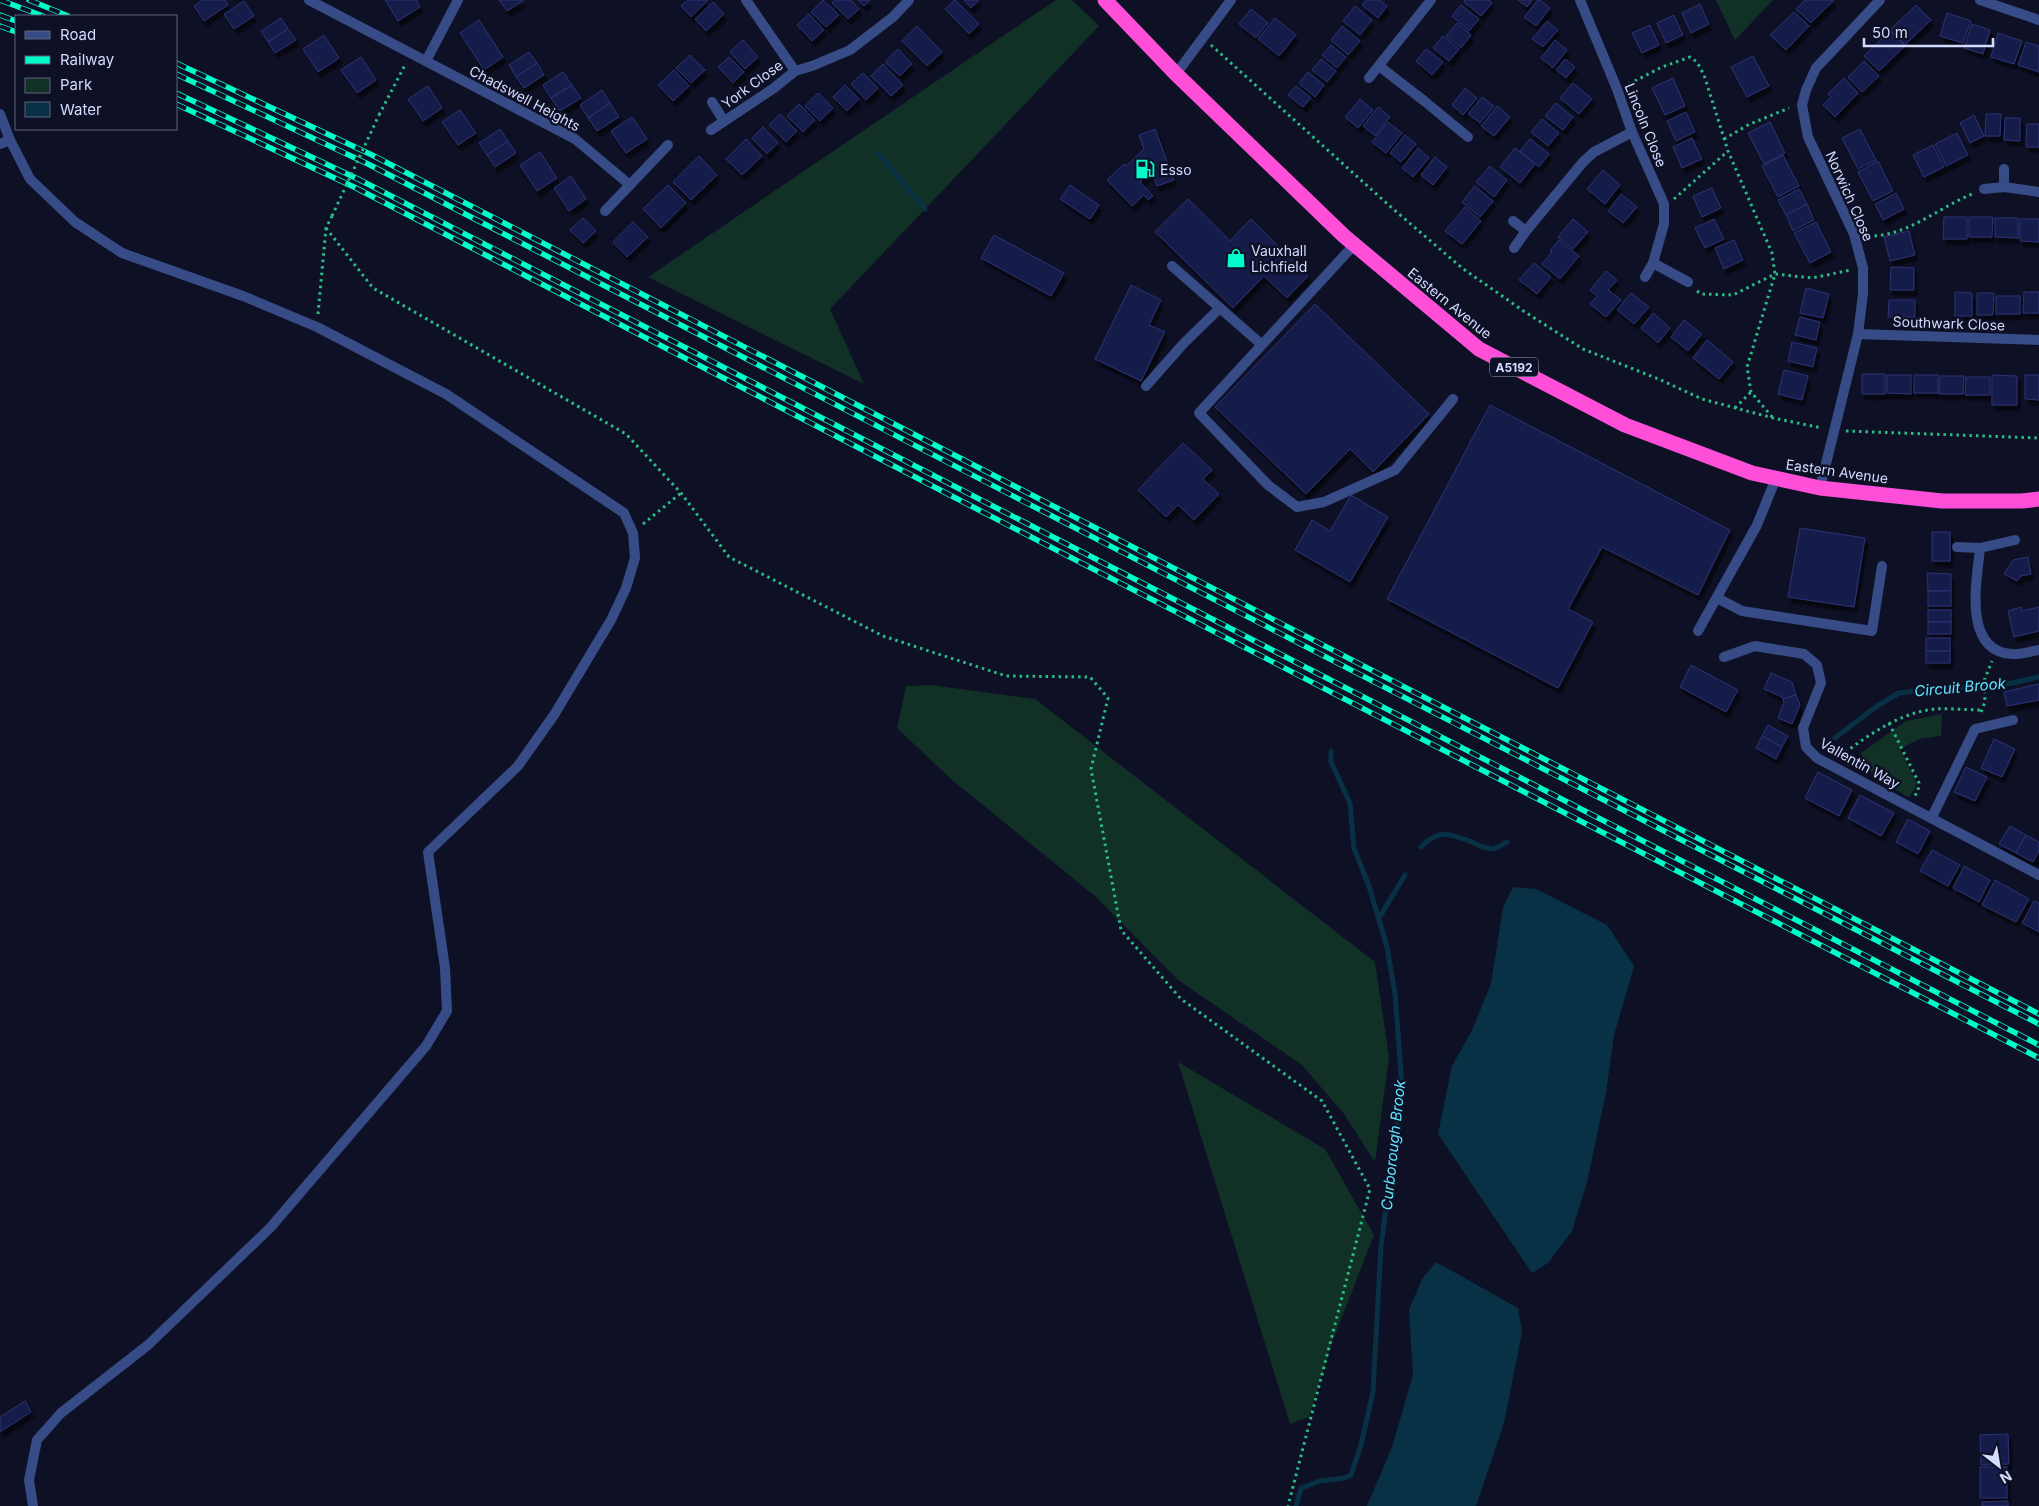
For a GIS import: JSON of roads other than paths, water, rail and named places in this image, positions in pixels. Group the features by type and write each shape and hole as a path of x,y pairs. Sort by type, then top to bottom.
{"highway":[{"name":"Eastern Avenue","path":"1105,0 1176,74 1354,245 1479,349 1626,425 1752,473 1820,488 1942,501 2022,501 2039,499"}],"street":[{"name":"Chadswell Heights","path":"310,0 575,139 630,185"},
{"path":"426,61 458,0"},
{"path":"746,0 795,71"},
{"name":"York Close","path":"711,130 774,88 795,71 850,50 893,17 909,0"},
{"path":"1176,74 1230,0"},
{"path":"1369,78 1431,0"},
{"name":"Lincoln Close","path":"1580,0 1617,89 1632,132 1664,204 1664,224 1653,263 1645,276"},
{"name":"Norwich Close","path":"1820,488 1858,334 1863,294 1863,268 1854,234 1808,136 1802,105 1806,90 1816,68 1880,0"},
{"path":"1980,0 2039,20"},
{"path":"1379,66 1468,137"},
{"path":"712,102 724,121"},
{"path":"0,114 5,142 30,179 75,222 122,253 243,296 317,327 446,394 624,513 633,533 635,558 626,588 611,620 554,716 518,766 428,852 445,968 447,1011 426,1046 270,1228 148,1345 61,1413 37,1440 29,1480 33,1506"},
{"path":"1514,248 1583,162 1600,148 1632,132"},
{"path":"605,211 668,145"},
{"path":"2004,169 2004,187"},
{"path":"1984,189 2004,187 2039,192"},
{"path":"1513,221 1526,231"},
{"path":"1354,245 1199,413 1268,485 1297,506 1324,502 1395,470 1453,399"},
{"path":"1653,263 1688,282"},
{"path":"1172,266 1261,344"},
{"path":"1146,386 1184,343 1220,308"},
{"name":"Southwark Close","path":"1858,334 2039,340"},
{"path":"1698,630 1757,525 1776,478"},
{"path":"1956,547 1980,548 2015,540"},
{"path":"1980,548 1975,611 1978,626 1985,639 1996,650 2014,654 2039,650"},
{"path":"1717,598 1742,611 1872,630 1882,566"},
{"name":"Vallentin Way","path":"1724,657 1756,646 1804,654 1816,665 1821,683 1803,728 1806,747 1817,758 1910,805 2039,875"},
{"path":"1932,817 1975,729 2013,720"}],"water":[{"path":"1513,887 1536,889 1607,925 1634,966 1614,1035 1606,1093 1587,1182 1572,1231 1548,1263 1532,1273 1438,1134 1452,1066 1473,1028 1491,984 1503,907"},
{"path":"1436,1262 1518,1308 1522,1332 1504,1423 1476,1506 1367,1506 1392,1447 1413,1375 1409,1310 1422,1279"}],"waterway":[{"name":"Curborough Brook","path":"878,153 925,209"},
{"name":"Circuit Brook","path":"1835,738 1877,706 1899,693 1948,687 1993,687 2039,677"},
{"name":"Curborough Brook","path":"1296,1506 1301,1488 1320,1481 1345,1478 1351,1475 1361,1445 1373,1392 1381,1246 1402,1086 1395,994 1387,947 1369,886 1354,848 1350,803 1331,762 1331,751"},
{"name":"Circuit Brook","path":"1421,847 1433,837 1446,834 1490,849 1507,842"},
{"name":"Circuit Brook","path":"1379,918 1405,875"}],"railway":[{"path":"0,0 40,15"},
{"path":"29,0 66,15"},
{"path":"0,15 15,21"},
{"path":"0,26 15,32"},
{"path":"178,64 372,155 2039,1014"},
{"path":"178,75 368,164 2039,1024"},
{"path":"178,94 360,180 2039,1045"},
{"path":"178,105 354,187 2039,1058"}],"place":[{"name":"Esso","path":"1145,169"},
{"name":"Vauxhall Lichfield","path":"1236,258"}]}
